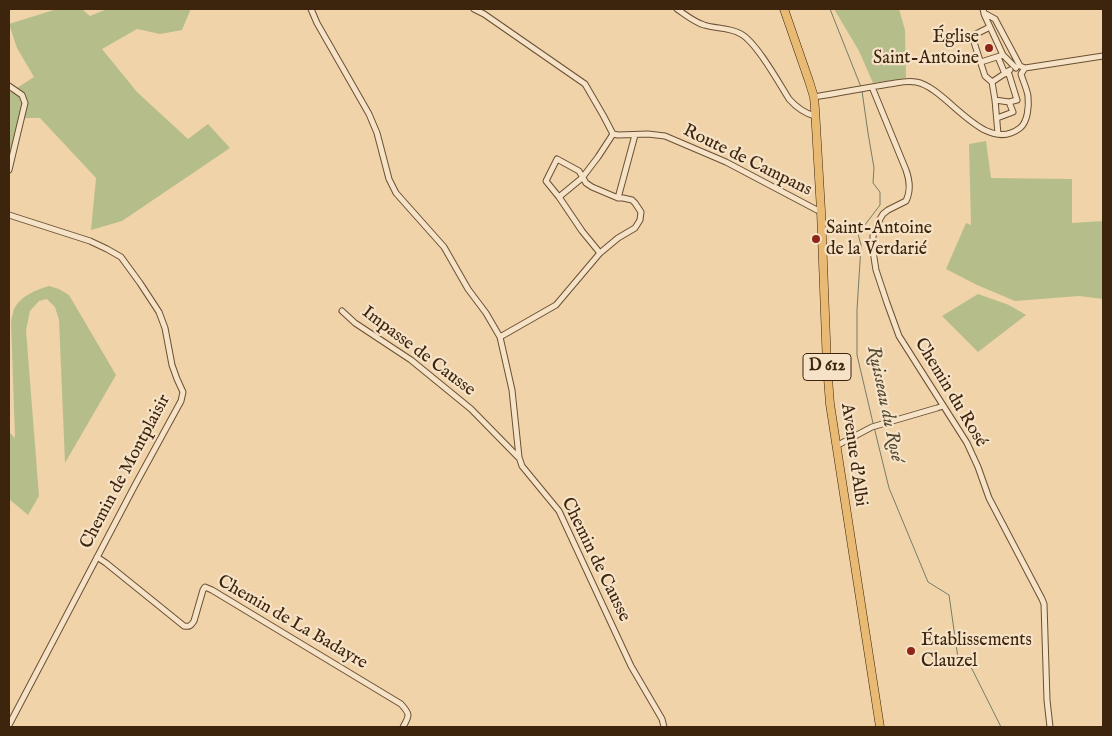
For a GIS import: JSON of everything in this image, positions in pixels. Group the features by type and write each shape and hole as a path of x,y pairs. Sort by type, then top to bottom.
{"main road":[{"name":"Avenue d'Albi","path":"784,9 814,97 830,404 880,727"}],"street":[{"name":"Chemin de Causse","path":"312,9 317,23 369,114 377,133 389,179 396,194 444,248 468,289 486,313 500,337 512,390 519,457 522,466 559,511 631,666 662,718 664,727"},
{"path":"474,9 585,84 604,115 612,134 582,178 559,197"},
{"path":"677,9 705,26 731,30 746,38 794,105 807,114 815,116"},
{"path":"814,97 911,81 921,83 932,90 976,125 987,131 998,134 1016,131 1023,126 1026,120 1028,96 1020,67 995,19 984,11"},
{"path":"984,11 1017,100 1009,102 995,100"},
{"path":"990,27 972,36 985,76 992,82 998,134"},
{"path":"981,62 1001,56 1020,67"},
{"path":"992,82 1020,67 1103,56"},
{"path":"9,86 22,95 25,103 9,170"},
{"name":"Chemin du Rosé","path":"872,87 906,170 909,184 906,201 883,214 877,226 873,242 876,270 899,336 967,443 989,498 1044,604 1047,700 1050,727"},
{"path":"997,118 1013,112 1009,102"},
{"name":"Route de Campans","path":"612,134 665,136 726,162 821,211"},
{"path":"618,198 635,135"},
{"path":"500,337 556,305 600,253 618,238 635,228 640,220 641,212 632,200 618,198 586,184 579,171 557,159 546,182 600,253"},
{"name":"Chemin de Montplaisir","path":"9,215 107,248 121,258 159,312 165,328 176,379 183,392 181,401 9,725"},
{"name":"Impasse de Causse","path":"342,311 356,323 411,360 471,409 519,457"},
{"path":"836,446 874,427 943,406"},
{"name":"Chemin de La Badayre","path":"97,557 184,626 192,625 203,590 205,588 212,590 401,704 409,715 403,727"}],"green space":[{"path":"57,9 82,9 90,16 107,9 189,9 190,11 182,30 160,34 137,29 102,49 137,92 188,139 208,124 230,148 122,221 91,230 96,178 40,118 24,118 9,178 9,93 34,77 17,48 9,24"},
{"path":"834,9 899,9 905,30 906,78 873,83 859,51"},
{"path":"986,141 991,178 1072,179 1072,223 1103,221 1103,299 1079,296 1015,301 946,269 966,223 971,225 969,144"},
{"path":"49,286 69,295 116,375 65,463 59,320 55,307 47,299 39,301 30,311 26,330 39,496 28,515 9,499 9,432 15,438 11,321 14,309 20,300"},
{"path":"978,294 1009,305 1026,315 978,352 942,316"}],"waterway":[{"name":"Ruisseau du Rosé","path":"830,9 861,87"},
{"name":"Ruisseau du Rosé","path":"862,91 874,168 873,183 880,192 880,205 858,234 861,245 857,310 857,355 873,423"},
{"name":"Ruisseau du Rosé","path":"874,427 889,488 928,582 949,595 958,658 970,665 1001,727"}],"place":[{"name":"Église Saint-Antoine","path":"989,48"},
{"name":"Saint-Antoine de la Verdarié","path":"816,239"},
{"name":"Établissements Clauzel","path":"911,651"}]}
